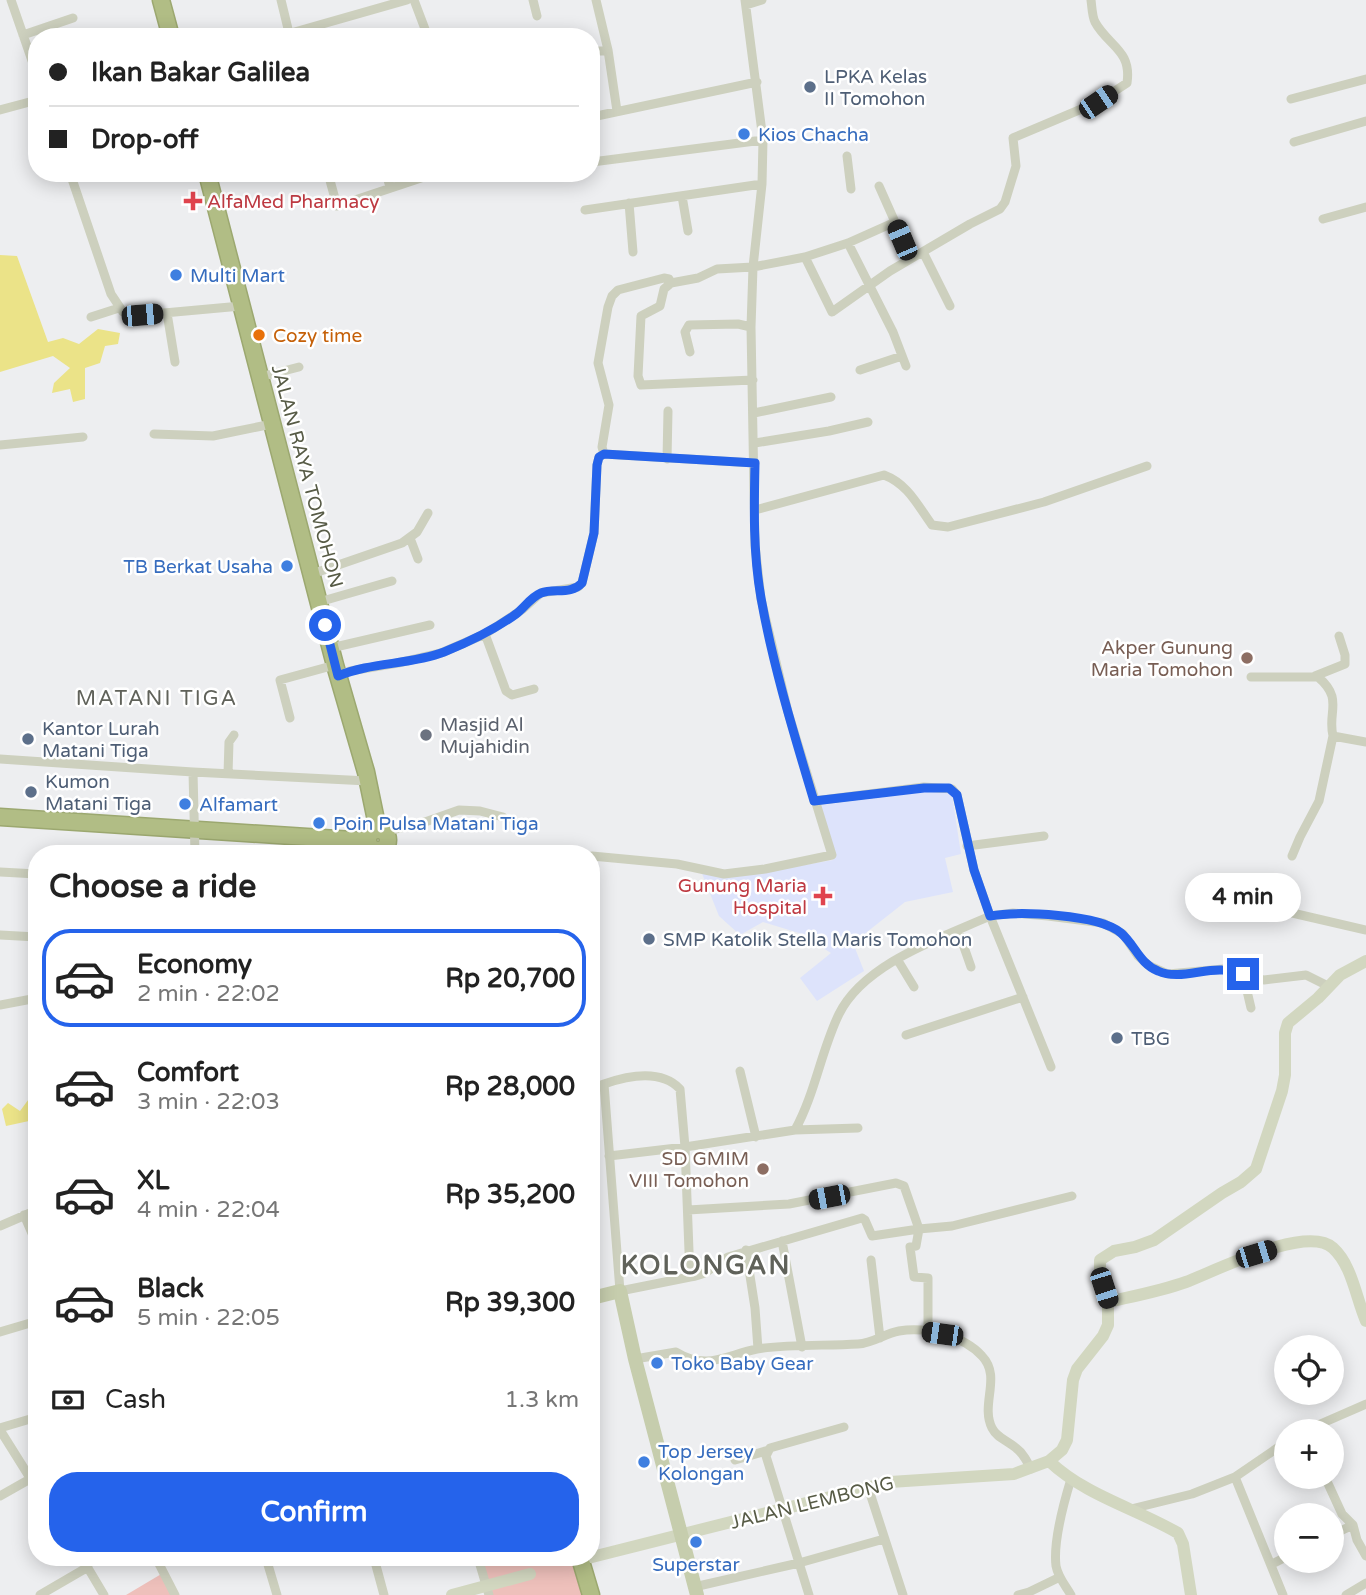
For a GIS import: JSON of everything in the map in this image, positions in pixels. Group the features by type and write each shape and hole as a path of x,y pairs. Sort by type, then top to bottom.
{"highway":[{"path":"161,0 169,28"},
{"name":"JALAN RAYA TOMOHON","path":"208,182 336,670 368,781 376,834"},
{"path":"0,817 350,842 376,834"},
{"path":"373,845 376,834"},
{"path":"587,1566 592,1595"}],"main road":[{"path":"1191,1595 1183,1544 1178,1532 1071,1479 1049,1461 1062,1450 1067,1440 1073,1380 1077,1369 1103,1336 1108,1325 1108,1302 1100,1275 1100,1260 1114,1251 1154,1240 1241,1182 1256,1169 1282,1091 1285,1075 1285,1033 1288,1023 1351,967 1366,961"},
{"path":"1108,1302 1174,1286 1242,1258 1305,1241 1327,1244 1340,1257 1366,1321"},
{"path":"600,1296 620,1291 695,1591"},
{"name":"JALAN LEMBONG","path":"600,1555 868,1487 907,1479 1014,1474 1049,1461"},
{"path":"452,1595 487,1590 530,1574"}],"street":[{"path":"12,0 28,49"},
{"path":"281,0 287,28"},
{"path":"313,28 407,0"},
{"path":"414,0 425,28"},
{"path":"533,0 537,16"},
{"path":"596,0 608,50 617,111"},
{"path":"600,857 677,864 724,874 765,869 832,855 788,712 761,598 755,545 751,327 763,140 746,2 762,0"},
{"path":"805,257 832,312 910,259 1003,206 1017,162 1013,138 1098,102 1127,83 1124,56 1094,21 1091,0"},
{"path":"44,28 73,18"},
{"path":"23,35 28,33"},
{"path":"600,51 608,50"},
{"path":"1291,99 1366,79"},
{"path":"600,115 757,82"},
{"path":"0,110 28,102"},
{"path":"1294,142 1366,121"},
{"path":"600,162 763,140"},
{"path":"847,156 852,189"},
{"path":"74,182 111,294 123,313 167,313 241,306"},
{"path":"330,182 337,206 404,182"},
{"path":"389,182 390,187"},
{"path":"585,210 762,184"},
{"path":"879,186 910,259"},
{"path":"682,196 688,231"},
{"path":"629,204 633,251"},
{"path":"1323,219 1366,206"},
{"path":"753,380 641,385 638,376 640,319 644,313 660,306 664,289 671,283 698,278 717,269 753,267 805,257 848,243 895,222"},
{"path":"848,243 893,332 906,366"},
{"path":"923,252 950,306"},
{"path":"604,454 602,446 609,405 598,363 612,296 626,287 664,278 671,283"},
{"path":"91,317 119,308"},
{"path":"167,313 175,362"},
{"path":"690,352 685,332 689,325 738,324 751,327"},
{"path":"860,370 902,356"},
{"path":"260,377 299,367"},
{"path":"754,413 831,397"},
{"path":"667,459 668,411"},
{"path":"755,443 868,422"},
{"path":"154,434 222,436 272,424"},
{"path":"0,445 83,437"},
{"path":"290,718 279,680 398,663 441,653 485,634 514,616 541,593 573,589 582,583 594,533 597,465 599,457 604,454 755,463"},
{"path":"755,510 884,475 893,478 909,493 932,525 947,527 1044,502 1147,466"},
{"path":"312,574 387,549 410,538 428,513"},
{"path":"410,538 418,559"},
{"path":"319,601 392,580"},
{"path":"331,648 430,625"},
{"path":"485,634 506,691 512,695 534,690"},
{"path":"1251,677 1315,676 1345,664 1339,636"},
{"path":"1292,856 1319,801 1333,736 1333,697 1328,687 1315,676"},
{"path":"228,774 229,742 234,735"},
{"path":"1333,736 1366,742"},
{"path":"0,759 368,781"},
{"path":"193,772 195,845"},
{"path":"814,801 911,789 949,788 957,795 967,846 990,916 1051,1067"},
{"path":"376,834 459,810 480,811 503,817"},
{"path":"967,846 1044,836"},
{"path":"0,872 28,874"},
{"path":"1288,912 1366,930"},
{"path":"796,1130 839,1012 855,990 897,959 990,916 1013,913 1048,915 1103,923 1123,934 1138,956 1159,972 1178,974 1223,970 1264,980 1306,975 1328,986"},
{"path":"958,930 971,967"},
{"path":"0,935 28,937"},
{"path":"897,959 914,987"},
{"path":"1243,974 1251,1008"},
{"path":"906,1035 1023,997"},
{"path":"0,1006 28,1000"},
{"path":"740,1071 756,1137"},
{"path":"600,1086 638,1076 658,1078 677,1086 681,1094 690,1277"},
{"path":"604,1084 620,1291 706,1274 720,1261 746,1251 862,1218 872,1236 952,1226 1072,1196"},
{"path":"609,1156 796,1130 859,1128"},
{"path":"688,1210 789,1204 896,1183 904,1186 919,1229 916,1246 910,1247 914,1277 928,1278 928,1332"},
{"path":"0,1226 28,1213"},
{"path":"24,1214 28,1224"},
{"path":"782,1241 802,1347"},
{"path":"746,1251 758,1349"},
{"path":"871,1259 880,1338"},
{"path":"0,1332 28,1324"},
{"path":"635,1359 676,1352 691,1361 699,1361 723,1359 758,1349 868,1343 899,1331 942,1334 969,1344 983,1357 991,1370 990,1426 1002,1440 1020,1452 1031,1469"},
{"path":"1333,1419 1366,1404"},
{"path":"28,1420 0,1429 28,1476"},
{"path":"735,1460 844,1427"},
{"path":"1131,1509 1192,1494 1235,1477 1274,1449"},
{"path":"769,1450 766,1456 809,1595"},
{"path":"1235,1477 1283,1595"},
{"path":"1070,1595 1056,1564 1060,1516 1071,1479"},
{"path":"0,1496 28,1480"},
{"path":"868,1487 903,1595"},
{"path":"1331,1489 1342,1514 1353,1525 1357,1541 1366,1556"},
{"path":"1344,1529 1353,1525"},
{"path":"695,1591 884,1539"},
{"path":"160,1566 175,1595"},
{"path":"268,1566 277,1595"},
{"path":"376,1566 384,1595"},
{"path":"480,1566 487,1590"},
{"path":"40,1595 88,1567 104,1595"},
{"path":"1018,1595 1060,1577"},
{"path":"1346,1595 1366,1583"}],"shaded area":[{"path":"0,255 17,256 48,342 63,338 79,344 98,329 120,333 118,344 105,346 100,363 85,368 85,399 73,402 70,389 52,393 54,383 70,368 53,356 0,372"},
{"name":"Gunung Maria Hospital","path":"943,790 952,795 961,854 945,858 953,892 905,902 853,943 864,971 817,1001 800,978 831,953 799,933 763,922 740,935 719,916 701,871 743,876 833,860 821,805"},
{"path":"28,1100 28,1121 6,1126 2,1109 8,1103 20,1111"},
{"path":"480,1566 583,1566 592,1595 489,1595"},
{"path":"163,1573 175,1595 126,1595"}],"place":[{"name":"LPKA Kelas II Tomohon","path":"810,87"},
{"name":"Kios Chacha","path":"744,134"},
{"name":"AlfaMed Pharmacy","path":"193,201"},
{"name":"Multi Mart","path":"176,275"},
{"name":"Cozy time","path":"259,335"},
{"name":"TB Berkat Usaha","path":"287,566"},
{"name":"Akper Gunung Maria Tomohon","path":"1247,658"},
{"name":"Masjid Al Mujahidin","path":"426,735"},
{"name":"Kantor Lurah Matani Tiga","path":"28,739"},
{"name":"Kumon Matani Tiga","path":"31,792"},
{"name":"Alfamart","path":"185,804"},
{"name":"Poin Pulsa Matani Tiga","path":"319,823"},
{"name":"Gunung Maria Hospital","path":"823,896"},
{"name":"SMP Katolik Stella Maris Tomohon","path":"649,939"},
{"name":"TBG","path":"1117,1038"},
{"name":"SD GMIM VIII Tomohon","path":"763,1169"},
{"name":"Toko Baby Gear","path":"657,1363"},
{"name":"Top Jersey Kolongan","path":"644,1462"},
{"name":"Superstar","path":"696,1542"}],"district":[{"name":"MATANI TIGA","path":"157,698"},
{"name":"KOLONGAN","path":"706,1265"}],"route":[{"path":"325,625 338,676 350,671 441,653 485,634 514,616 541,593 573,589 582,583 592,550 599,457 604,454 755,463 755,545 761,598 788,712 814,801 924,788 949,788 957,795 974,870 990,916 1013,913 1048,915 1103,923 1123,934 1138,956 1159,972 1178,974 1223,970 1243,974"}]}
